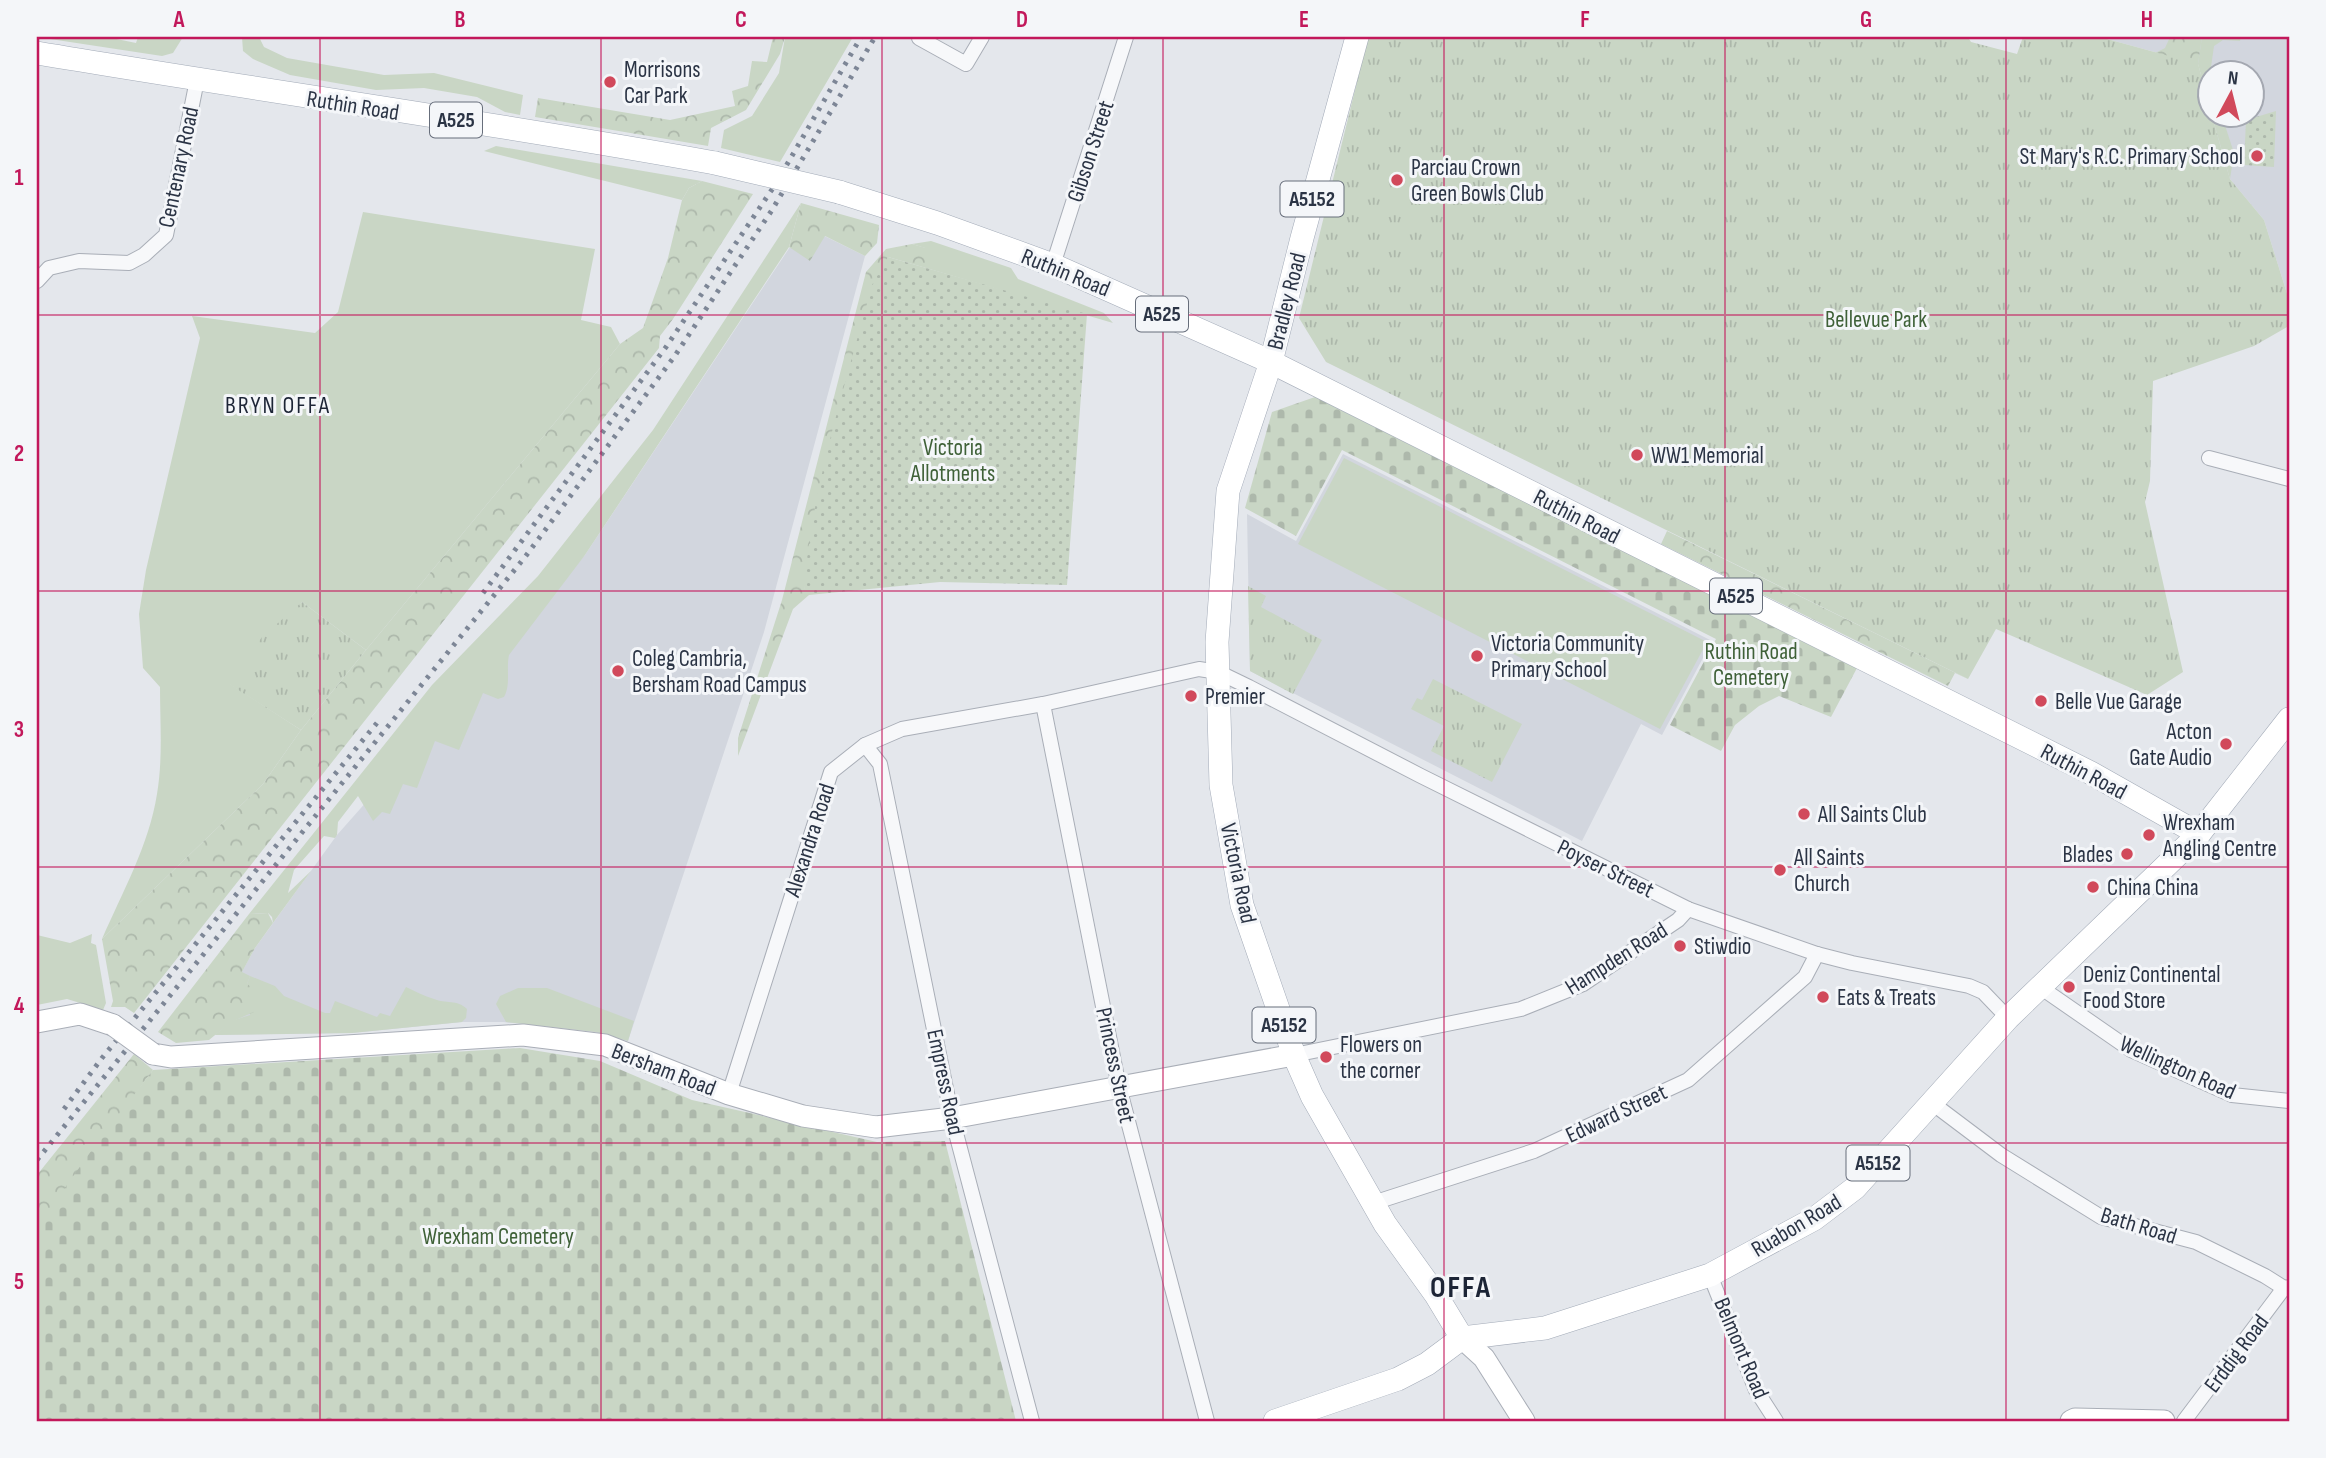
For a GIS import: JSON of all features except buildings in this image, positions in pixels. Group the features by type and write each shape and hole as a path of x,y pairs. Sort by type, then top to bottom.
{"main road":[{"name":"Bradley Road","path":"1271,362 1357,37"},
{"name":"Ruthin Road","path":"37,53 593,141 715,163 839,192 937,223 1053,265 1271,362 2091,773 2199,834"},
{"name":"Victoria Road","path":"1271,362 1228,491 1217,642 1221,785 1242,905 1294,1055 1312,1096 1385,1224 1436,1295 1462,1338"},
{"name":"A5152","path":"2199,834 2288,724"},
{"name":"Ruabon Road","path":"1275,1421 1398,1379 1427,1364 1462,1338 1545,1328 1710,1275 1814,1219 1855,1188 2008,1018 2199,834"},
{"name":"Bersham Road","path":"37,1022 80,1014 113,1025 153,1054 171,1057 523,1035 605,1045 729,1094 803,1116 876,1127 952,1118 1294,1055"},
{"path":"1462,1338 1484,1358 1518,1418"},
{"path":"2071,1421 2164,1421"}],"street":[{"path":"919,38 966,64 982,37"},
{"name":"Gibson Street","path":"1053,265 1126,37"},
{"name":"Centenary Road","path":"37,281 49,268 79,261 129,263 144,255 166,234 197,80"},
{"path":"2209,458 2289,479"},
{"name":"Alexandra Road","path":"729,1094 831,772 865,744 902,729 1043,704 1199,669 1218,672"},
{"name":"Poyser Street","path":"1218,672 1688,909 1817,954 1969,986 1983,992 2008,1018"},
{"name":"Princess Street","path":"1043,704 1119,1087 1207,1421"},
{"name":"Empress Road","path":"865,744 880,764 952,1118 1032,1421"},
{"name":"Hampden Road","path":"1294,1055 1521,1009 1583,984 1678,920 1688,909"},
{"name":"Edward Street","path":"1373,1203 1534,1152 1688,1080 1805,977 1817,954"},
{"name":"Wellington Road","path":"2040,987 2131,1050 2232,1095 2289,1101"},
{"name":"Bath Road","path":"1932,1103 2001,1155 2101,1217 2196,1242 2287,1288"},
{"name":"Belmont Road","path":"1710,1275 1756,1390 1776,1421"},
{"name":"Erddig Road","path":"2183,1421 2287,1288"}],"shaded area":[{"name":"St Mary's R.C. Primary School","path":"2100,37 2289,37 2289,300 2264,220 2230,179 2216,130 2266,130 2266,60 2196,60 2196,63"},
{"name":"Coleg Cambria, Bersham Road Campus","path":"804,226 865,256 764,632 628,1041 596,1032 503,1022 462,1022 352,1033 207,1035 255,948 337,835 585,555"},
{"name":"Victoria Community Primary School","path":"1343,454 1712,641 1662,735 1641,724 1582,841 1250,671 1247,514 1296,541"}],"green space":[{"path":"37,37 107,37 136,43 138,37 183,37 173,53 162,56"},
{"path":"242,37 259,37 264,47 287,58 384,75 434,73 523,95 520,115 505,112 477,97 424,88 376,90 290,75 253,59 243,51"},
{"path":"773,37 785,37 780,54 746,110 711,128 708,146 535,117 538,98 670,120 735,106 732,91 748,86 752,61 767,62"},
{"path":"785,37 853,37 780,162 721,148 724,130 752,116 779,73"},
{"name":"Bellevue Park","path":"1368,37 1968,37 1971,42 2017,54 2023,37 2100,37 2196,63 2196,130 2216,130 2230,179 2264,220 2289,300 2289,326 2254,346 2153,381 2150,481 2145,502 2183,672 2147,695 1996,629 1968,679 1326,362 1299,318"},
{"path":"2170,37 2202,37 2199,60 2196,60 2196,76 2153,54 2165,48"},
{"path":"2202,37 2241,37 2240,41 2223,40 2214,46 2212,60 2199,60"},
{"path":"2276,111 2274,167 2244,165 2246,130 2266,130 2266,114"},
{"path":"2216,130 2227,130 2234,153 2230,179"},
{"path":"496,146 702,181 689,188 682,200 484,151"},
{"path":"702,181 753,194 660,336 659,348 134,1013 125,1007 111,1007 113,1001 102,939 263,784 301,730 620,344 643,328 668,258 682,200 689,188"},
{"path":"801,203 789,247 585,555 509,655 504,697 498,699 483,693 459,750 435,741 417,788 403,784 390,814 382,812 373,821 358,796 338,822 335,838 324,836 294,870 288,893 311,871 273,923 268,913 249,914 432,685 538,576 653,430"},
{"path":"801,203 879,225 877,243 865,256 825,236 810,261 789,247"},
{"path":"363,212 595,249 581,320 611,327 620,344 366,650 302,602 230,684 301,730 263,784 102,939 148,832 159,781 160,687 143,668 139,614 146,570 200,338 192,316 315,333 338,312"},
{"path":"931,241 1011,268 1018,279 1104,313 1113,323 926,268 925,248 912,244"},
{"path":"912,244 926,248 926,268 888,257 804,590 809,590 809,595 793,609 738,756 738,738 782,600 866,272 886,249"},
{"name":"Victoria Allotments","path":"888,257 1087,314 1067,585 940,582 809,595 809,590 804,590 814,514 831,436 872,285"},
{"name":"Ruthin Road Cemetery","path":"1315,397 1857,668 1831,717 1779,696 1759,706 1735,725 1721,751 1670,725 1716,639 1342,450 1296,536 1245,508 1272,412"},
{"path":"1344,458 1707,642 1660,729 1298,544"},
{"path":"1667,531 1968,679 1955,673 1948,686 1661,544"},
{"path":"1248,586 1266,596 1261,607 1322,640 1293,694 1250,671"},
{"path":"302,602 366,650 301,730 229,684 262,637"},
{"path":"1433,679 1522,724 1492,782 1431,751 1444,726 1411,709 1417,698 1422,700"},
{"path":"268,913 273,923 242,972 250,976 247,984 259,993 254,1012 231,1022 209,1040 176,1043 158,1032 249,914"},
{"path":"92,934 91,943 96,945 106,1003 103,1010 67,999 37,1005 37,935 70,943"},
{"path":"250,976 275,986 284,996 325,1013 330,1013 335,1001 377,1017 380,1013 390,1016 406,987 430,998 463,1006 467,1009 466,1018 462,1022 352,1033 215,1035 231,1021 250,1015 247,984"},
{"path":"518,988 547,988 634,1021 628,1041 596,1032 506,1022 496,1004 500,996"},
{"name":"Wrexham Cemetery","path":"520,1048 600,1061 692,1100 877,1142 945,1141 1016,1421 37,1421 37,1227 153,1070"},
{"path":"134,1054 153,1070 37,1229 37,1175"}],"railway":[{"path":"483,593 666,347 775,185 861,37"},
{"path":"37,1160 525,557 674,357 772,210 875,37"},
{"path":"64,1109 102,1058 381,718"}],"place":[{"name":"Morrisons Car Park","path":"610,82"},
{"name":"St Mary's R.C. Primary School","path":"2257,156"},
{"name":"Parciau Crown Green Bowls Club","path":"1397,180"},
{"name":"WW1 Memorial","path":"1637,455"},
{"name":"Victoria Community Primary School","path":"1477,656"},
{"name":"Coleg Cambria, Bersham Road Campus","path":"618,671"},
{"name":"Premier","path":"1191,696"},
{"name":"Belle Vue Garage","path":"2041,701"},
{"name":"Acton Gate Audio","path":"2226,744"},
{"name":"All Saints Club","path":"1804,814"},
{"name":"Wrexham Angling Centre","path":"2149,835"},
{"name":"Blades","path":"2127,854"},
{"name":"All Saints Church","path":"1780,870"},
{"name":"China China","path":"2093,887"},
{"name":"Stiwdio","path":"1680,946"},
{"name":"Deniz Continental Food Store","path":"2069,987"},
{"name":"Eats & Treats","path":"1823,997"},
{"name":"Flowers on the corner","path":"1326,1057"}],"district":[{"name":"BRYN OFFA","path":"278,405"},
{"name":"OFFA","path":"1461,1287"}]}
